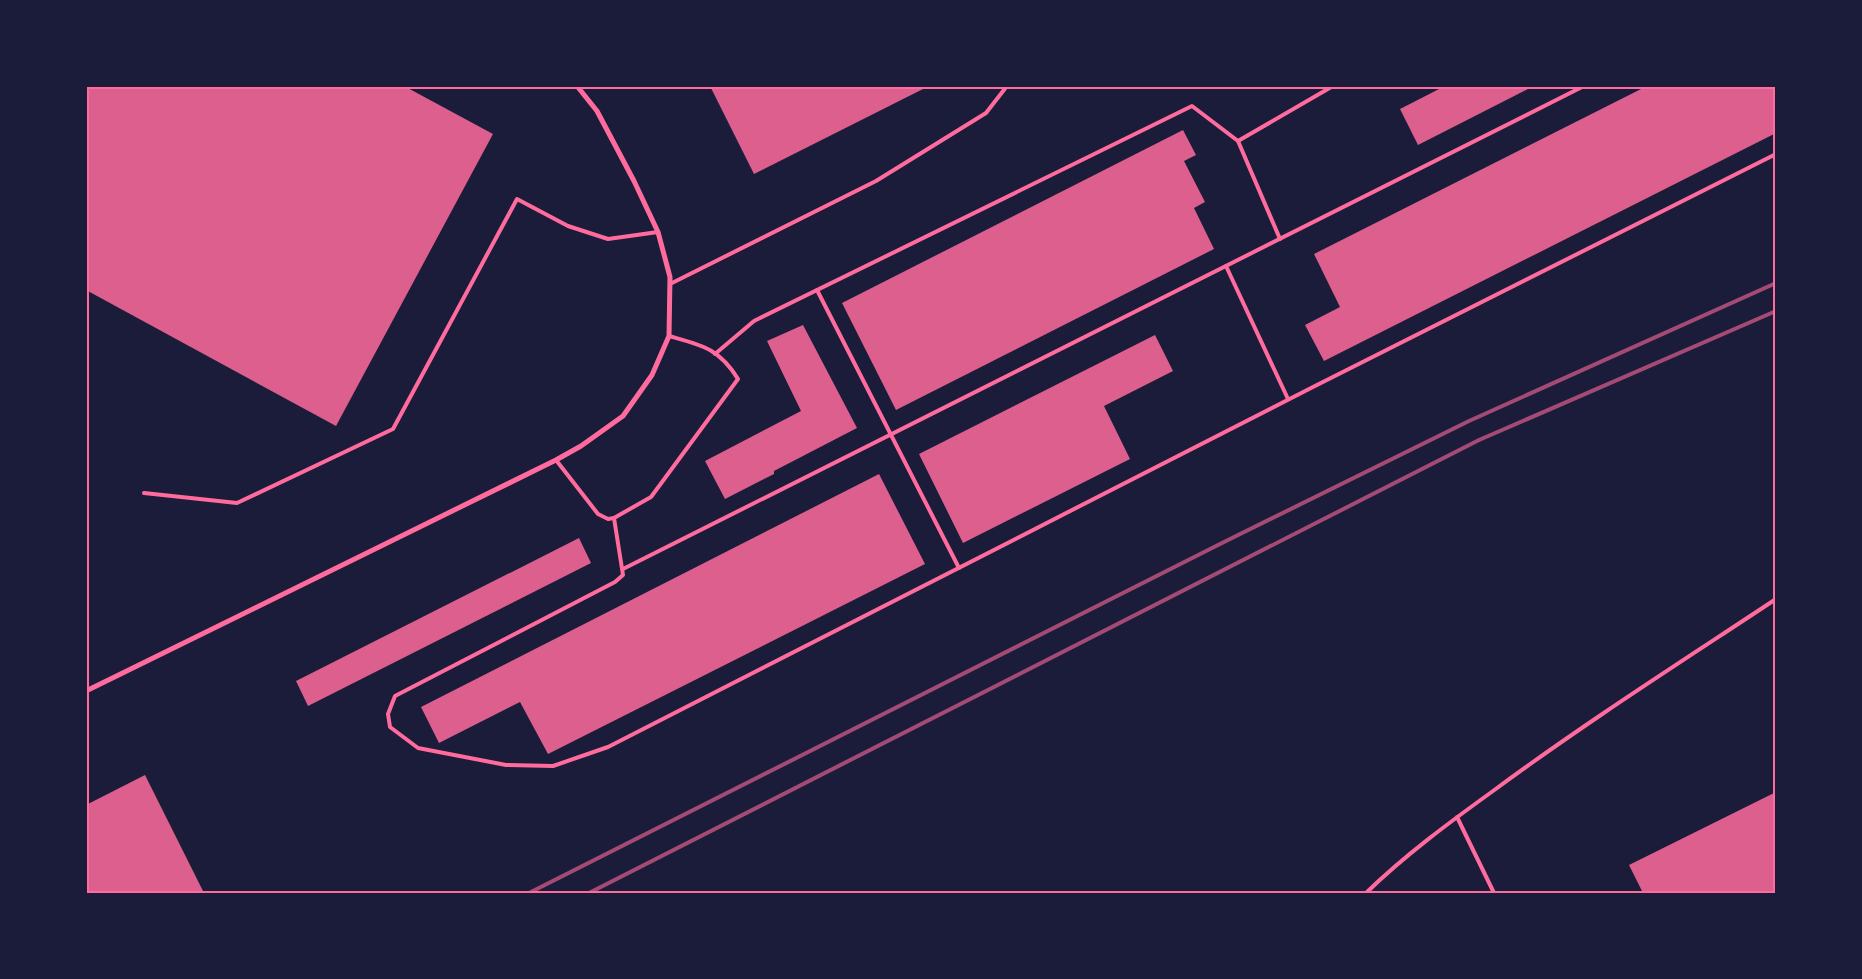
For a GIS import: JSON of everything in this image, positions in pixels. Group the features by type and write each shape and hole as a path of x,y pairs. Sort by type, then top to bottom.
{"street":[{"path":"86,691 556,460 581,446 623,416 652,375 669,336 670,277 658,232 634,181 597,111 577,86"}],"lane":[{"path":"670,284 876,181 986,112 1007,86"},
{"path":"1238,141 1333,86"},
{"path":"623,569 1584,86"},
{"path":"715,354 754,321 1192,106 1238,141 1280,239"},
{"path":"614,518 623,575 615,582 395,696 388,714 390,727 418,748 506,765 553,766 608,747 1288,400 1776,154"},
{"path":"144,494 237,503 394,429 517,199 568,226 608,239 658,232"},
{"path":"1226,266 1288,400"},
{"path":"816,290 959,568"},
{"path":"556,460 598,514 608,519 614,518 651,497 738,379 728,363 704,346 669,336"},
{"path":"1366,893 1380,879 1457,817 1537,759 1776,599"},
{"path":"1457,817 1494,893"}],"building":[{"path":"86,86 404,86 493,134 336,426 86,290"},
{"path":"710,86 929,86 754,174"},
{"path":"1445,86 1534,86 1418,145 1400,109"},
{"path":"1647,86 1776,86 1776,133 1324,361 1305,325 1340,307 1314,254"},
{"path":"1183,130 1196,155 1184,161 1205,202 1194,208 1214,249 896,410 842,303"},
{"path":"803,325 857,428 725,499 705,461 801,411 767,341"},
{"path":"1155,335 1173,371 1104,406 1130,459 963,543 919,454"},
{"path":"879,474 925,564 548,754 520,702 439,743 421,707"},
{"path":"579,538 591,563 308,706 296,681"},
{"path":"145,775 204,893 86,893 86,805"},
{"path":"1776,792 1776,893 1643,893 1629,865"}],"railway":[{"path":"529,893 1222,543 1469,421 1776,283"},
{"path":"589,893 1479,440 1776,311"}]}
